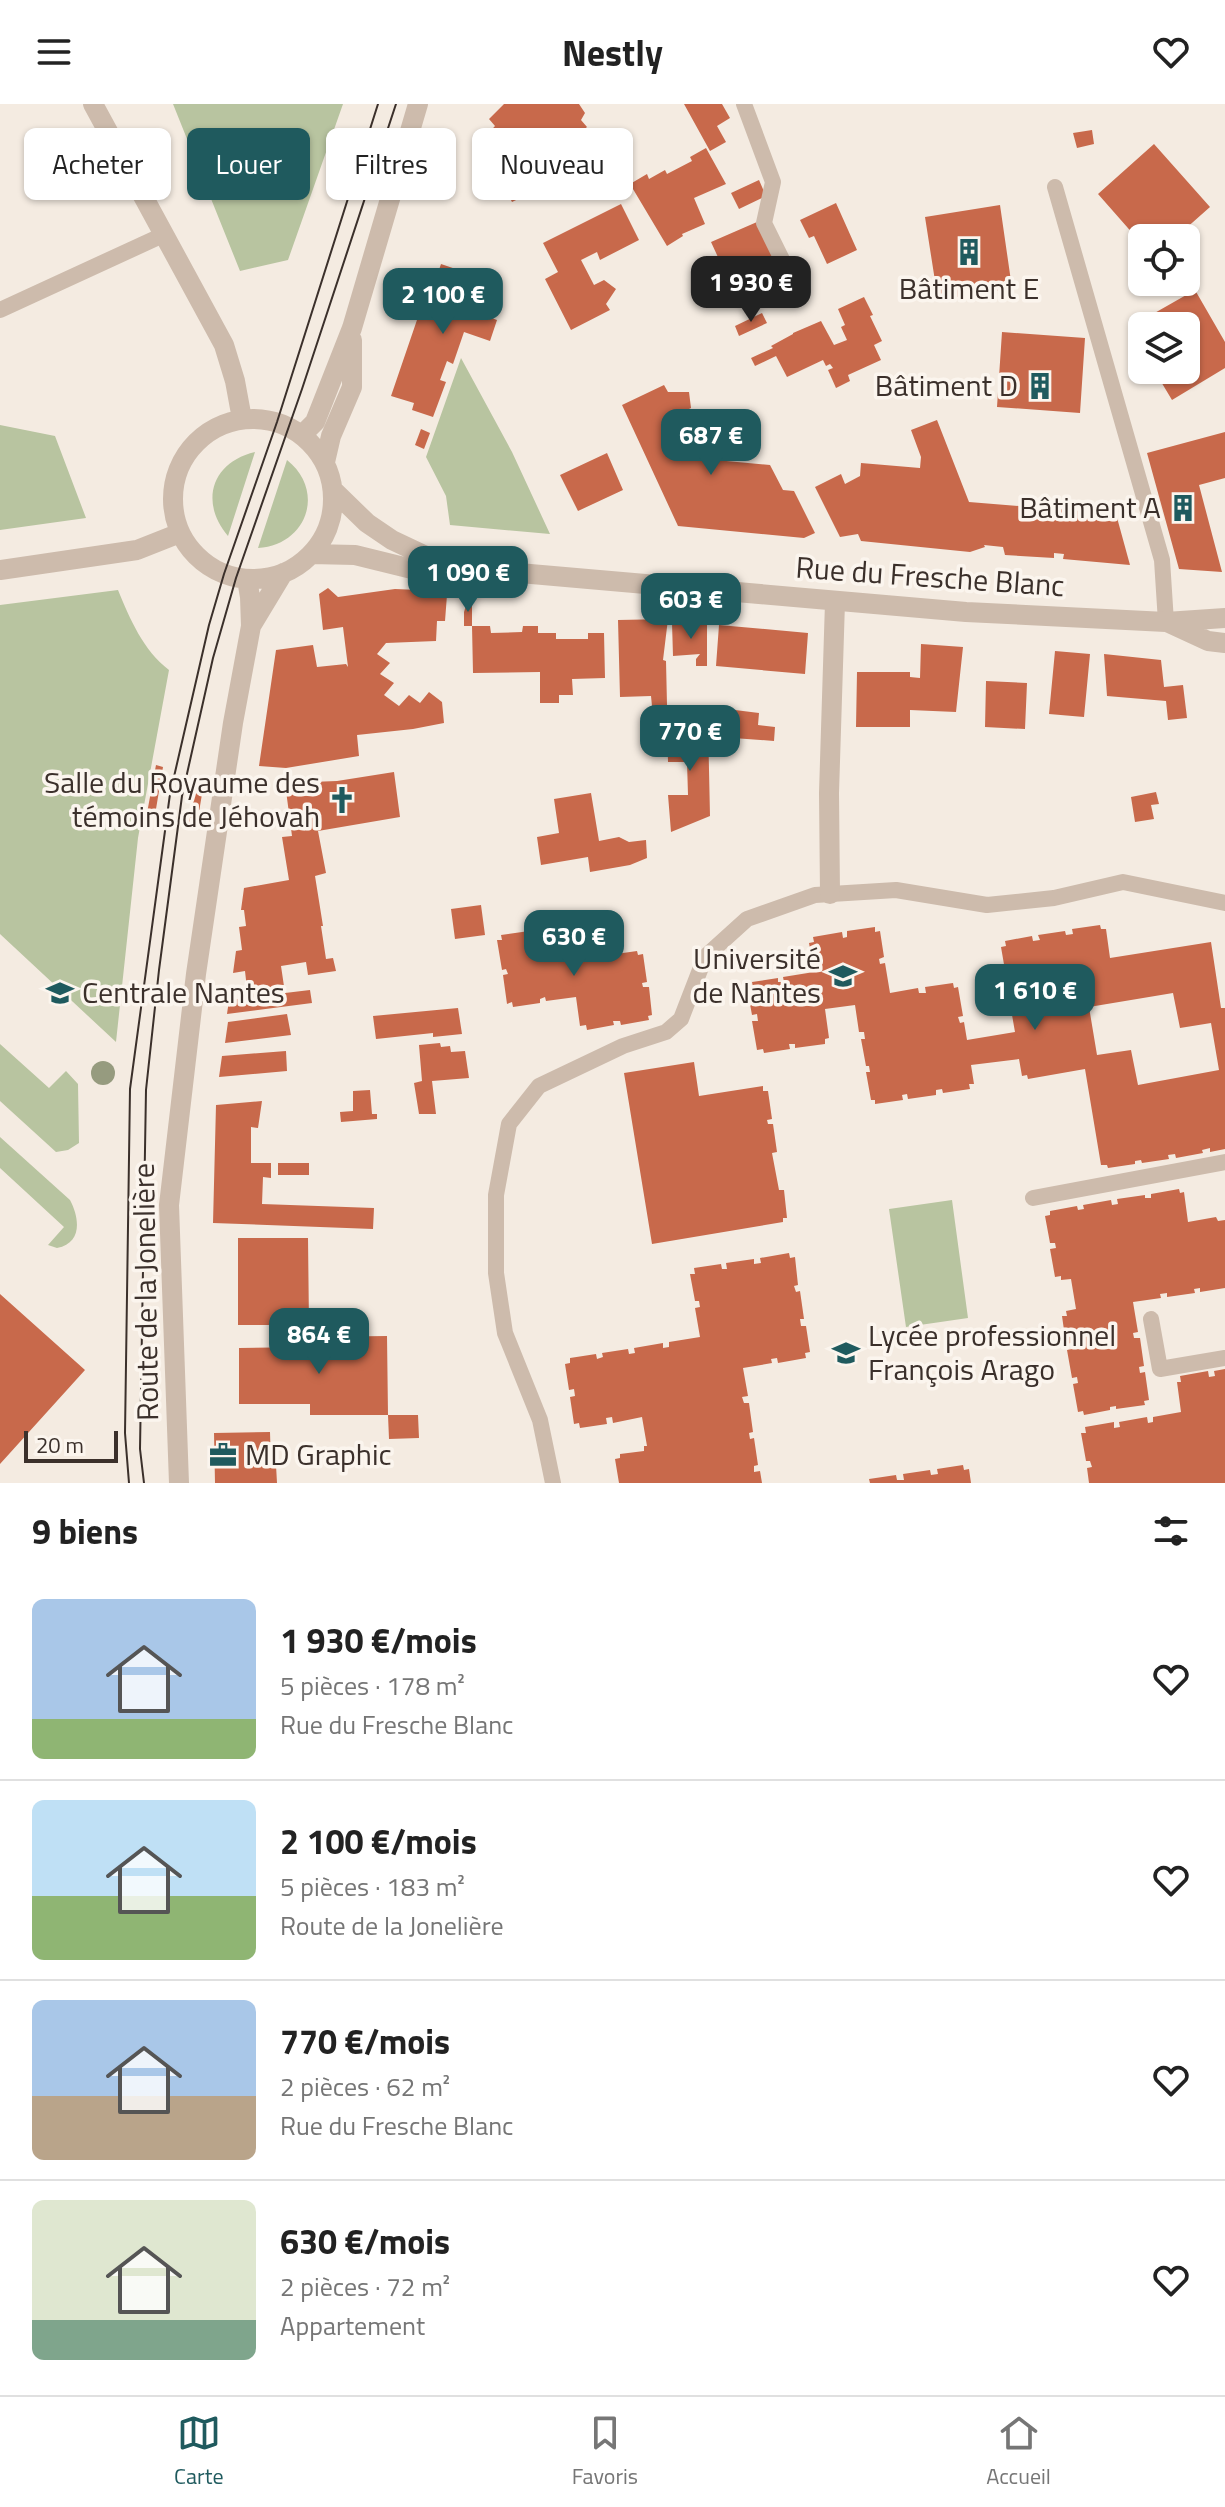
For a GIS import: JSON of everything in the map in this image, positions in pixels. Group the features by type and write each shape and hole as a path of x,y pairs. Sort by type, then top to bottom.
{"street":[{"path":"93,104 224,345 242,419"},
{"path":"303,434 315,422 352,328 418,104"},
{"path":"325,462 331,436 352,387 352,328"},
{"path":"242,419 277,422 303,434 325,462 334,491 332,519 327,532 311,554 283,573 271,577 247,579 224,574 206,564 191,550 180,533 173,499 180,466 201,438 215,428 242,419"},
{"name":"Rue du Fresche Blanc","path":"334,491 367,523 392,540 451,567"},
{"path":"0,570 137,550 180,533"},
{"name":"Rue du Fresche Blanc","path":"311,554 355,555 416,570 451,567 966,612 1166,622 1225,618"},
{"name":"Route de la Jonelière","path":"251,626 283,573"},
{"name":"Route de la Jonelière","path":"179,1483 169,1205 196,974 233,723 251,626 247,579"},
{"path":"830,894 829,793 835,602"},
{"name":"Rue du Fresche Blanc","path":"1166,622 1208,641 1225,643"}],"lane":[{"path":"744,104 773,182 764,223 799,294"},
{"path":"1055,187 1162,560 1166,622"},
{"path":"0,310 163,235"},
{"path":"553,1483 540,1420 505,1333 496,1273 496,1195 509,1124 539,1086 623,1046 666,1032 681,1019 705,957 747,919 815,895 896,890 987,905 1054,898 1123,882 1225,903"},
{"path":"1033,1198 1225,1162"},
{"path":"1151,1319 1160,1369 1225,1358"}],"green space":[{"path":"173,104 343,104 335,128 326,128 326,152 310,198 310,128 187,128 187,139"},
{"path":"212,200 309,200 288,260 240,271"},
{"path":"461,358 512,452 550,534 450,525 446,496 426,457"},
{"path":"0,425 55,436 86,518 0,530"},
{"path":"255,452 228,536 214,510 214,485 229,465"},
{"path":"287,460 306,486 306,514 289,537 275,545 258,548"},
{"path":"118,590 145,644 169,670 138,838 116,1042 0,934 0,605"},
{"path":"0,1044 49,1088 66,1071 78,1084 79,1143 68,1150 56,1152 0,1101"},
{"path":"0,1137 70,1200 77,1229 75,1236 65,1245 57,1248 48,1245 64,1227 0,1168"},
{"path":"952,1200 968,1318 906,1327 889,1209"}],"building":[{"path":"504,104 579,104 585,113 581,120 587,127 493,128 495,126 489,119"},
{"path":"684,104 722,104 730,118 717,126 726,142 710,151"},
{"path":"1092,130 1094,144 1077,148 1073,133"},
{"path":"1154,144 1210,207 1191,224 1128,224 1128,228 1098,194"},
{"path":"706,148 726,184 694,198 705,224 682,234 667,246 633,189 633,182 647,174 649,179 665,170 667,174 692,161 690,157"},
{"path":"759,180 766,196 739,209 731,193"},
{"path":"836,203 857,250 827,264 814,236 809,238 800,220"},
{"path":"621,204 639,240 600,260 597,252 581,260 594,285 604,280 616,289 606,304 610,310 571,330 545,279 558,272 543,243"},
{"name":"Bâtiment E","path":"1000,205 1012,288 938,300 925,217"},
{"path":"757,222 780,273 735,294 711,242"},
{"path":"441,264 494,282 487,304 492,306 489,317 497,320 490,341 464,332 453,364 447,361 440,380 446,382 433,417 412,410 414,403 391,396 418,317 427,320 432,304 428,302"},
{"path":"1184,296 1198,296 1225,342 1225,368 1200,383 1200,312 1156,312"},
{"path":"864,297 882,341 874,345 881,360 848,375 850,381 836,388 828,370 833,368 830,364 826,366 823,360 787,377 776,356 755,366 751,358 773,348 771,346 793,333 821,321 834,345 847,340 838,309"},
{"path":"762,313 767,323 739,336 735,326"},
{"name":"Bâtiment D","path":"1002,332 1085,338 1080,413 997,407"},
{"path":"1162,384 1198,384 1172,400"},
{"path":"664,385 668,392 689,392 691,408 675,416 694,458 770,465 783,490 794,491 815,533 804,538 678,526 622,405"},
{"path":"937,420 969,502 1044,508 1044,511 1057,512 1057,509 1116,514 1130,565 1063,559 1064,554 1054,553 1054,558 1005,555 1003,547 984,545 970,552 861,541 858,534 840,537 815,487 841,474 845,484 860,476 861,463 920,468 921,457 911,430"},
{"path":"421,429 430,433 424,449 415,445"},
{"name":"Bâtiment A","path":"1225,432 1225,478 1199,485 1222,572 1179,569 1147,453"},
{"path":"607,453 623,490 578,511 560,475"},
{"path":"328,588 338,597 395,589 442,591 442,595 447,595 445,621 437,621 436,641 386,643 377,654 390,663 380,674 394,683 384,695 399,706 409,695 420,703 429,692 442,702 444,723 357,735 359,756 286,768 259,766 276,650 313,645 317,667 346,664 348,667 343,627 323,630 319,594"},
{"path":"468,599 472,602 472,626 464,626 464,612"},
{"path":"668,619 663,660 666,661 667,705 652,706 651,696 620,697 618,620"},
{"path":"707,622 707,666 696,666 700,654 673,656 672,623"},
{"path":"719,625 808,633 805,674 716,666"},
{"path":"472,626 490,626 491,633 522,632 523,626 538,626 538,633 556,633 556,639 588,639 588,633 604,633 605,678 572,679 573,695 559,695 559,703 540,703 540,672 473,673"},
{"path":"921,644 963,647 956,712 910,710 910,727 856,727 857,672 910,672 910,677 920,678"},
{"path":"1055,651 1090,654 1084,717 1049,714"},
{"path":"1104,654 1161,660 1164,687 1183,685 1187,718 1168,720 1166,701 1107,696"},
{"path":"986,681 1027,683 1025,729 985,727"},
{"path":"735,710 759,713 758,725 775,727 774,741 733,738"},
{"path":"708,723 710,816 671,832 668,795 688,795 687,762 668,762 667,724"},
{"path":"156,765 163,767 155,815 147,813"},
{"path":"394,772 400,817 318,831 326,873 315,876 321,926 326,959 333,958 336,971 308,975 306,962 281,966 285,993 310,990 312,1003 227,1014 229,1000 248,998 245,971 233,973 236,951 242,950 239,927 246,926 244,910 241,910 244,888 289,880 282,837 292,836 285,783 337,781"},
{"path":"198,775 205,776 197,824 189,823"},
{"path":"1156,792 1159,804 1151,805 1154,819 1135,822 1131,797"},
{"path":"591,793 599,841 619,837 629,842 646,840 647,858 630,865 590,872 588,857 541,865 537,837 559,833 554,799"},
{"path":"481,905 485,935 455,939 451,909"},
{"path":"563,925 563,931 569,930 574,959 603,956 604,960 610,959 609,955 637,951 638,955 643,954 647,982 642,983 643,987 649,987 652,1015 648,1016 649,1020 621,1025 620,1021 613,1021 614,1025 587,1030 586,1025 580,1026 576,997 546,1001 545,997 540,999 540,1003 513,1007 512,1002 507,1004 503,975 508,974 506,969 502,970 497,940 502,940 501,935 529,931 530,936 535,935 535,930"},
{"path":"1100,925 1101,929 1106,929 1110,958 1211,942 1221,1008 1225,1008 1225,1149 1210,1152 1210,1148 1202,1150 1203,1153 1176,1158 1175,1154 1168,1155 1169,1159 1142,1163 1141,1160 1135,1161 1135,1164 1108,1168 1101,1165 1085,1069 1028,1079 1027,1075 1022,1076 1019,1059 971,1065 974,1084 969,1084 970,1089 943,1093 942,1089 936,1090 936,1095 908,1099 907,1094 902,1095 903,1100 875,1104 875,1100 871,1100 866,1072 870,1072 861,1039 865,1039 864,1032 859,1032 855,1005 825,1009 829,1038 825,1039 825,1044 795,1048 795,1044 789,1044 790,1049 764,1053 763,1049 757,1050 752,1021 758,1021 757,1014 752,1015 747,988 753,987 752,982 778,978 778,982 784,982 783,977 814,972 809,943 814,942 813,937 842,932 843,938 847,937 847,931 875,927 875,932 880,931 884,957 879,959 880,964 885,963 890,993 918,988 919,993 926,993 925,987 953,983 954,988 958,987 963,1016 958,1017 960,1023 964,1022 967,1040 1015,1032 1012,1015 1017,1014 1016,1008 1011,1009 1007,982 1011,982 1010,976 1006,976 1001,947 1006,946 1005,941 1032,936 1033,941 1040,940 1038,935 1065,931 1066,935 1073,934 1072,929","holes":["1173,993 1180,1028 1211,1023 1219,1070 1138,1085 1131,1050 1097,1055 1089,1007"]},
{"path":"458,1008 462,1034 433,1037 433,1033 376,1039 373,1016"},
{"path":"287,1014 291,1035 225,1043 228,1022"},
{"path":"440,1043 441,1047 450,1046 451,1052 465,1051 469,1078 432,1081 436,1114 419,1114 414,1083 422,1081 419,1045"},
{"path":"286,1051 287,1071 219,1077 222,1056"},
{"path":"694,1062 699,1096 763,1086 763,1091 768,1091 772,1119 767,1120 768,1124 773,1124 777,1152 772,1153 779,1190 784,1190 787,1218 783,1218 783,1222 652,1244 624,1073"},
{"path":"370,1090 372,1114 377,1114 377,1119 341,1122 340,1112 353,1111 353,1091"},
{"path":"262,1101 258,1128 251,1127 251,1163 271,1163 271,1178 263,1177 262,1204 374,1208 373,1229 213,1223 216,1105"},
{"path":"278,1163 309,1163 309,1175 278,1175"},
{"path":"1179,1189 1180,1193 1184,1192 1188,1222 1216,1217 1218,1221 1225,1220 1225,1288 1200,1292 1200,1288 1194,1289 1195,1293 1167,1297 1167,1293 1160,1294 1161,1298 1133,1302 1138,1332 1133,1333 1134,1338 1140,1338 1144,1366 1139,1367 1140,1373 1145,1372 1149,1400 1144,1401 1145,1405 1116,1409 1116,1406 1084,1415 1083,1411 1078,1412 1073,1384 1078,1383 1077,1377 1072,1378 1067,1350 1072,1349 1071,1343 1066,1344 1062,1316 1067,1316 1066,1311 1076,1309 1071,1279 1055,1277 1050,1249 1056,1248 1055,1243 1050,1243 1045,1216 1050,1215 1050,1211 1077,1206 1078,1210 1084,1209 1083,1205 1111,1200 1112,1205 1118,1204 1117,1199 1145,1195 1145,1198 1151,1198 1151,1194"},
{"path":"238,1238 308,1238 309,1325 238,1325"},
{"path":"789,1253 790,1258 795,1257 798,1285 794,1286 796,1292 800,1291 804,1319 800,1319 801,1326 806,1326 810,1352 805,1353 806,1358 778,1363 777,1358 771,1359 772,1363 743,1368 748,1396 742,1397 744,1403 749,1403 753,1432 749,1433 750,1439 754,1438 758,1465 754,1466 754,1472 760,1471 762,1483 619,1483 615,1459 620,1458 620,1454 644,1451 644,1446 647,1446 642,1417 613,1423 612,1417 606,1418 607,1424 580,1428 579,1423 574,1424 570,1397 575,1396 574,1389 569,1390 565,1364 570,1363 570,1358 596,1354 597,1359 603,1357 602,1353 628,1349 629,1354 635,1353 634,1348 663,1343 663,1348 669,1347 669,1342 700,1337 695,1308 700,1307 699,1301 695,1301 690,1274 695,1274 694,1268 721,1264 722,1269 727,1269 726,1263 754,1259 754,1264 761,1263 760,1258"},
{"path":"0,1294 85,1370 0,1464"},
{"path":"387,1336 388,1415 310,1415 310,1404 239,1404 239,1348 309,1347 309,1337"},
{"path":"1225,1369 1225,1483 1089,1483 1087,1468 1092,1467 1090,1461 1086,1461 1081,1433 1086,1433 1085,1427 1114,1422 1114,1428 1120,1427 1119,1422 1147,1417 1148,1423 1153,1422 1153,1417 1181,1412 1177,1382 1181,1382 1180,1376 1208,1371 1209,1377 1215,1376 1214,1371"},
{"path":"388,1415 418,1415 419,1438 389,1439"},
{"path":"270,1432 271,1466 276,1465 277,1483 215,1483 214,1433"},
{"path":"963,1465 964,1470 969,1469 971,1483 870,1483 869,1479 896,1475 897,1480 904,1480 903,1474 930,1470 931,1475 938,1474 937,1469"}],"tram line":[{"path":"129,1483 125,1433 130,1089 170,794 209,625 224,574 277,422 378,104"},
{"path":"144,1483 140,1449 146,1090 182,796 213,658 236,578 396,104"}],"place":[{"name":"Bâtiment E","path":"969,252"},
{"name":"Bâtiment D","path":"1040,386"},
{"name":"Bâtiment A","path":"1183,508"},
{"name":"Salle du Royaume des témoins de Jéhovah","path":"342,800"},
{"name":"Université de Nantes","path":"843,976"},
{"name":"Centrale Nantes","path":"60,993"},
{"name":"Lycée professionnel François Arago","path":"846,1353"},
{"name":"MD Graphic","path":"223,1455"}]}
